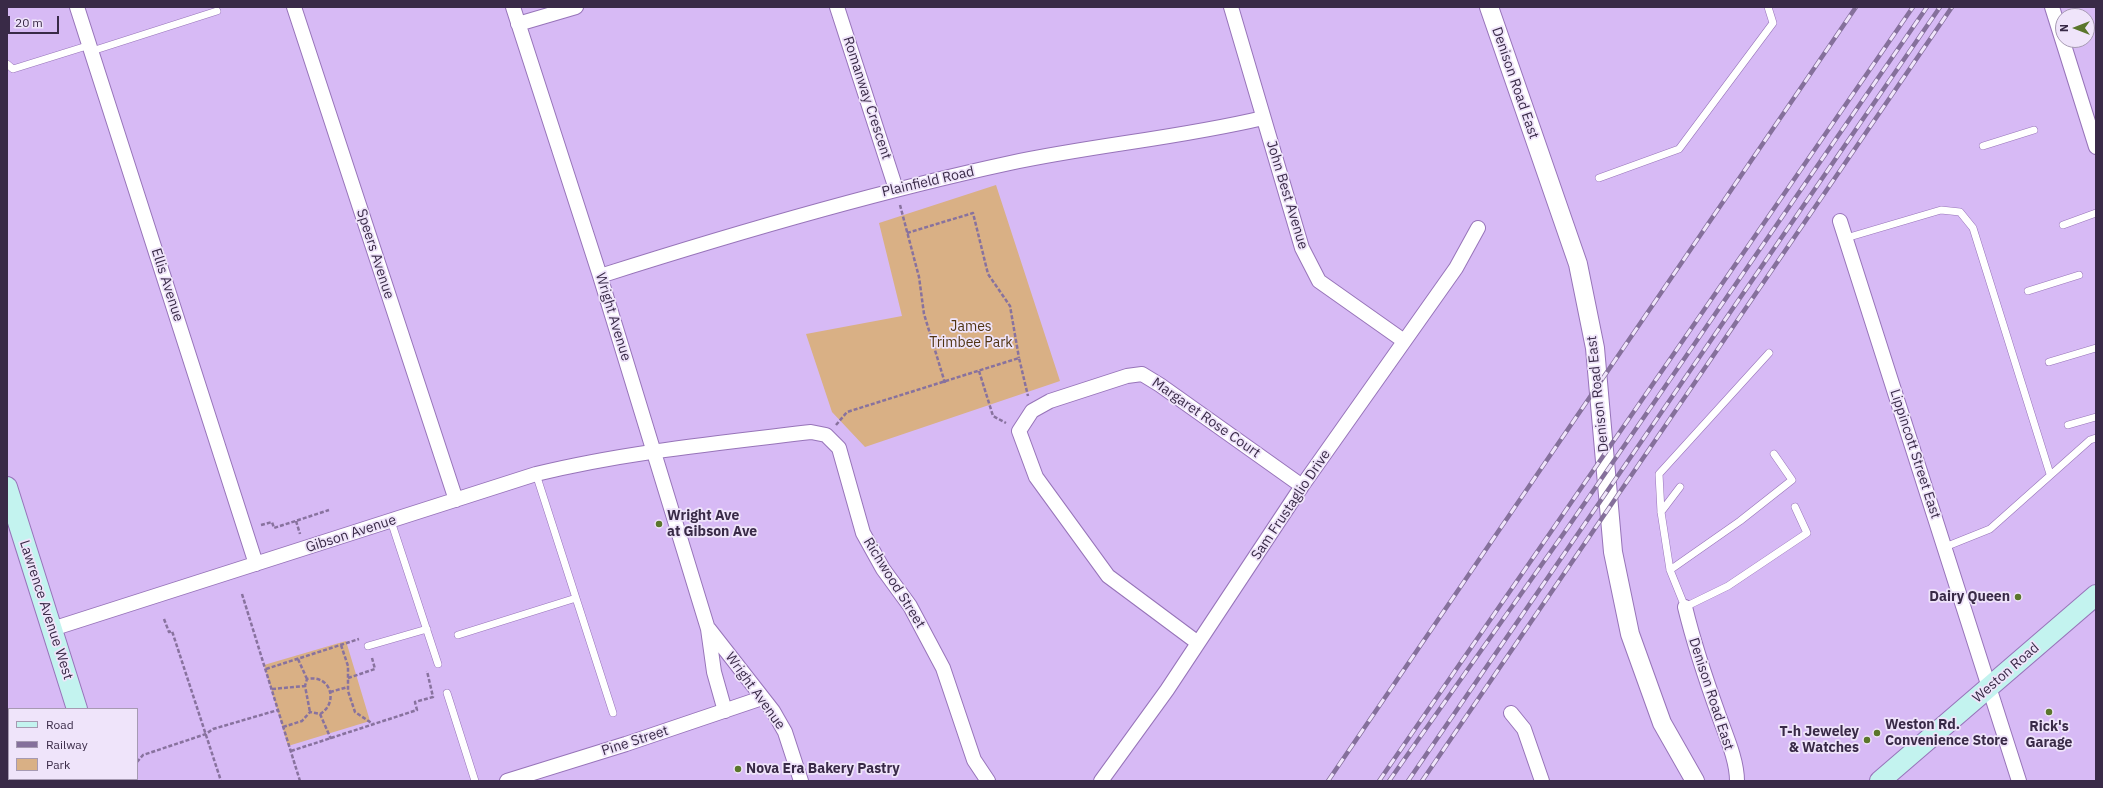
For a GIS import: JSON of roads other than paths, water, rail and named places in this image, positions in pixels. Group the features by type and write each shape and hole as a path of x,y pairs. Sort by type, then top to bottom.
{"main road":[{"name":"Lawrence Avenue West","path":"7,488 77,708"},
{"name":"Weston Road","path":"1880,781 2096,595"}],"street":[{"name":"Ellis Avenue","path":"77,7 256,564"},
{"name":"Speers Avenue","path":"294,7 456,500"},
{"name":"Wright Avenue","path":"512,7 600,276 652,451 708,628 714,672 725,711"},
{"path":"518,24 576,7"},
{"name":"Romanway Crescent","path":"838,7 896,189"},
{"name":"John Best Avenue","path":"1231,7 1302,248 1319,282 1404,340"},
{"name":"Denison Road East","path":"1488,7 1578,264 1595,348 1613,552 1630,634 1662,723 1696,781"},
{"path":"2052,7 2096,147"},
{"name":"Plainfield Road","path":"600,276 765,225 896,189 1012,162 1224,127 1263,118"},
{"name":"Lippincott Street East","path":"1840,221 2019,781"},
{"name":"Sam Frustaglio Drive","path":"1101,781 1198,643 1302,486 1456,268 1478,228"},
{"name":"Margaret Rose Court","path":"1198,643 1108,576 1036,477 1019,431 1032,410 1050,401 1127,376 1142,374 1160,385 1302,486"},
{"name":"Richwood Street","path":"652,451 811,432 826,435 839,448 863,533 883,569 910,606 943,668 974,760 988,781"},
{"name":"Gibson Avenue","path":"52,629 536,474 578,464 652,451"},
{"name":"Denison Road East","path":"1684,607 1693,640 1730,747 1737,774 1737,781"},
{"name":"Wright Avenue","path":"708,628 773,711 785,732 801,781"},
{"name":"Pine Street","path":"507,781 762,698"},
{"path":"1511,713 1524,729 1542,781"}],"lane":[{"path":"1599,178 1678,149 1773,23 1768,7"},
{"path":"7,64 13,70 216,11"},
{"path":"1983,146 2034,130"},
{"path":"1846,238 1942,210 1960,212 1973,228 2050,474"},
{"path":"2063,225 2096,213"},
{"path":"2028,291 2079,276"},
{"path":"2049,362 2096,348"},
{"path":"1769,353 1659,474 1661,512 1670,570 1684,607 1728,586 1807,533 1795,507"},
{"path":"2068,425 2096,417"},
{"path":"1945,547 1990,529 2050,474 2090,440 2096,438"},
{"path":"1670,570 1740,521 1792,480 1774,454"},
{"path":"536,474 613,713"},
{"path":"1661,512 1680,487"},
{"path":"391,521 438,664"},
{"path":"458,634 576,598"},
{"path":"366,645 426,629"},
{"path":"447,693 475,781"}],"railway":[{"path":"1328,781 1856,7"},
{"path":"1379,781 1913,7"},
{"path":"1389,781 1564,533 1927,7"},
{"path":"1408,781 1940,7"},
{"path":"1422,781 1952,7"}],"place":[{"name":"Wright Ave at Gibson Ave","path":"659,524"},
{"name":"Dairy Queen","path":"2018,597"},
{"name":"Rick's Garage","path":"2049,712"},
{"name":"Weston Rd. Convenience Store","path":"1877,733"},
{"name":"T-h Jeweley & Watches","path":"1867,740"},
{"name":"Nova Era Bakery Pastry","path":"738,769"}],"park label":[{"name":"James Trimbee Park","path":"971,336"}]}
